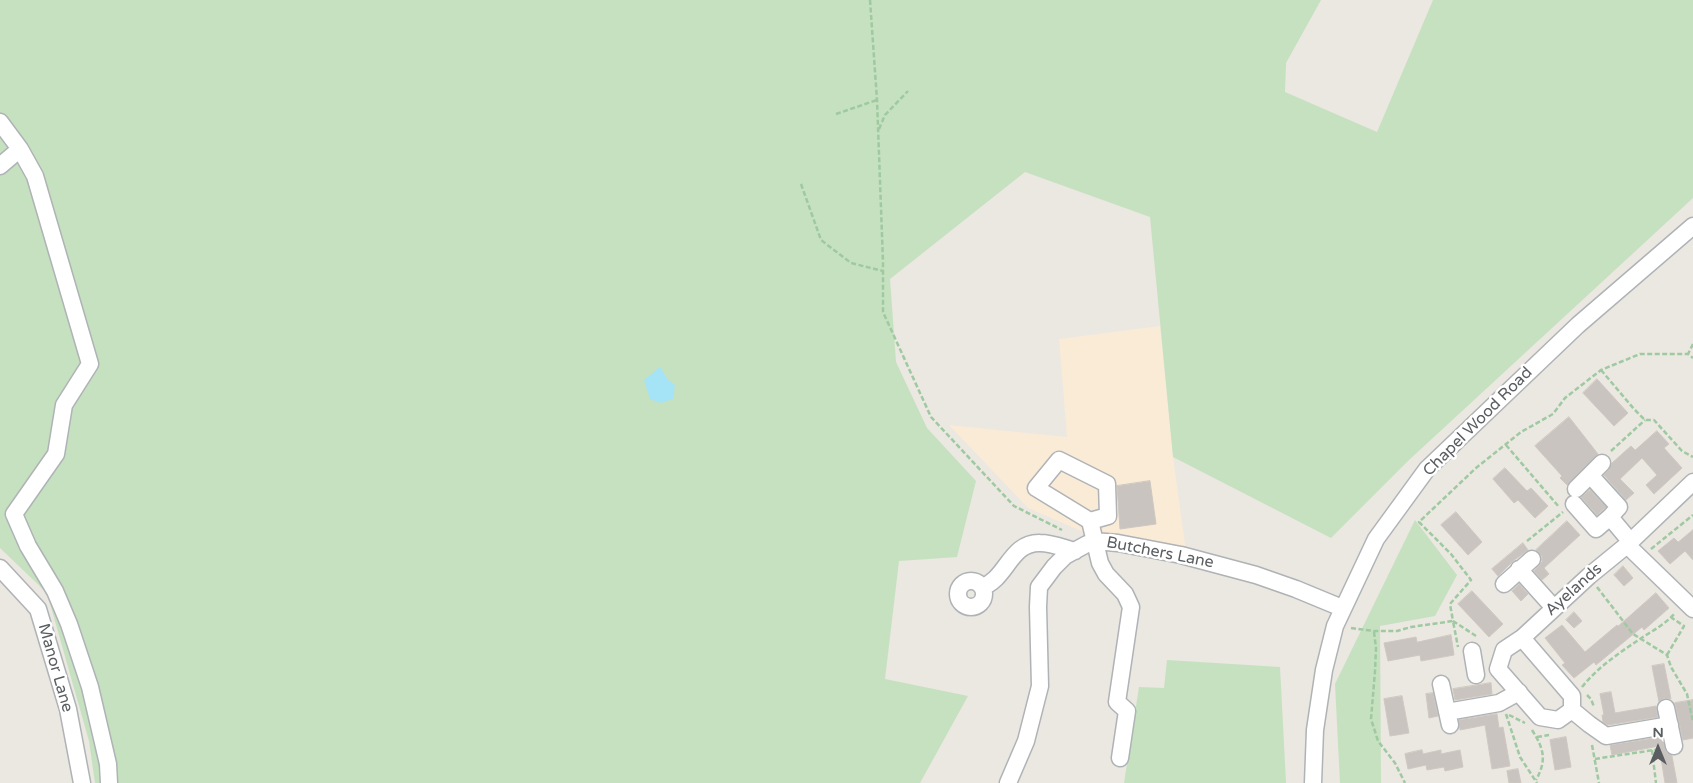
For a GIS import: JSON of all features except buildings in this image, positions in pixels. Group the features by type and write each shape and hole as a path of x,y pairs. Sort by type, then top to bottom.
{"street":[{"path":"0,122 20,149 35,176 90,364 64,405 56,454 14,514 28,546 55,591 69,624 90,687 108,764 109,783"},
{"path":"0,166 20,149"},
{"name":"Chapel Wood Road","path":"1313,783 1314,730 1324,670 1335,626 1376,539 1427,469 1578,325 1693,226"},
{"path":"1596,469 1619,507 1596,529 1571,502 1596,469"},
{"name":"Ayelands","path":"1498,669 1504,650 1522,638 1589,576 1629,543 1693,482"},
{"path":"1610,517 1640,557 1689,606"},
{"path":"1090,521 1100,562 1106,574 1125,594 1131,607 1118,702 1127,711 1120,758"},
{"name":"Butchers Lane","path":"1008,783 1026,741 1040,686 1039,587 1065,556 1094,541 1118,543 1181,555 1256,575 1342,608"},
{"path":"982,587 990,585 1018,550 1025,546 1040,543 1075,551"},
{"path":"1504,584 1526,564 1554,608"},
{"name":"Manor Lane","path":"0,568 38,609 68,709 82,783"},
{"path":"1522,638 1589,724 1606,736 1670,725"},
{"path":"1465,651 1475,672 1498,669 1540,717 1558,720 1572,703"},
{"path":"1441,684 1449,718 1499,703 1519,692"},
{"path":"1666,708 1674,746"}],"path":[{"path":"870,0 877,100 883,312 931,417 1014,506 1066,532"},
{"path":"878,130 885,116 908,91"},
{"path":"836,114 877,100"},
{"path":"801,184 821,240 851,263 883,272"},
{"path":"1688,354 1693,344"},
{"path":"1465,651 1453,621 1450,604 1471,580 1451,554 1419,522 1476,468 1521,432 1553,414 1565,398 1601,370 1640,354 1688,354 1693,358"},
{"path":"1601,370 1634,410 1645,420 1654,420 1682,451 1693,457"},
{"path":"1596,469 1645,420"},
{"path":"1505,445 1571,502 1527,541"},
{"path":"1640,557 1693,515"},
{"path":"1589,576 1632,634 1667,655 1671,667 1687,694 1693,723"},
{"path":"1572,703 1592,674 1640,638 1689,606"},
{"path":"1667,655 1684,626 1672,617"},
{"path":"1335,626 1374,631 1397,631 1453,621"},
{"path":"1374,631 1376,648 1371,719 1378,742 1395,763 1405,783"},
{"path":"1506,714 1528,725 1538,740 1544,754 1543,768 1536,782 1520,757 1506,714"},
{"path":"1589,724 1599,783"},
{"path":"1595,759 1674,746"},
{"path":"1652,750 1656,783"}],"shaded area":[{"path":"1160,326 1173,457 1186,551 1088,534 1028,508 949,425 1067,437 1059,339"}],"green space":[{"path":"0,0 1321,0 1286,63 1285,92 1377,132 1433,0 1693,0 1693,198 1409,460 1331,538 1173,457 1150,217 1025,172 890,279 896,362 927,428 976,481 957,557 899,561 885,679 968,696 920,783 95,783 89,741 47,593 0,548"},
{"path":"1415,520 1457,575 1435,616 1380,626 1381,783 1340,783 1335,684"},
{"path":"1167,660 1280,667 1286,783 1124,783 1139,687 1164,688"}],"water":[{"path":"660,367 668,380 675,385 673,399 660,403 650,399 644,380"}]}
